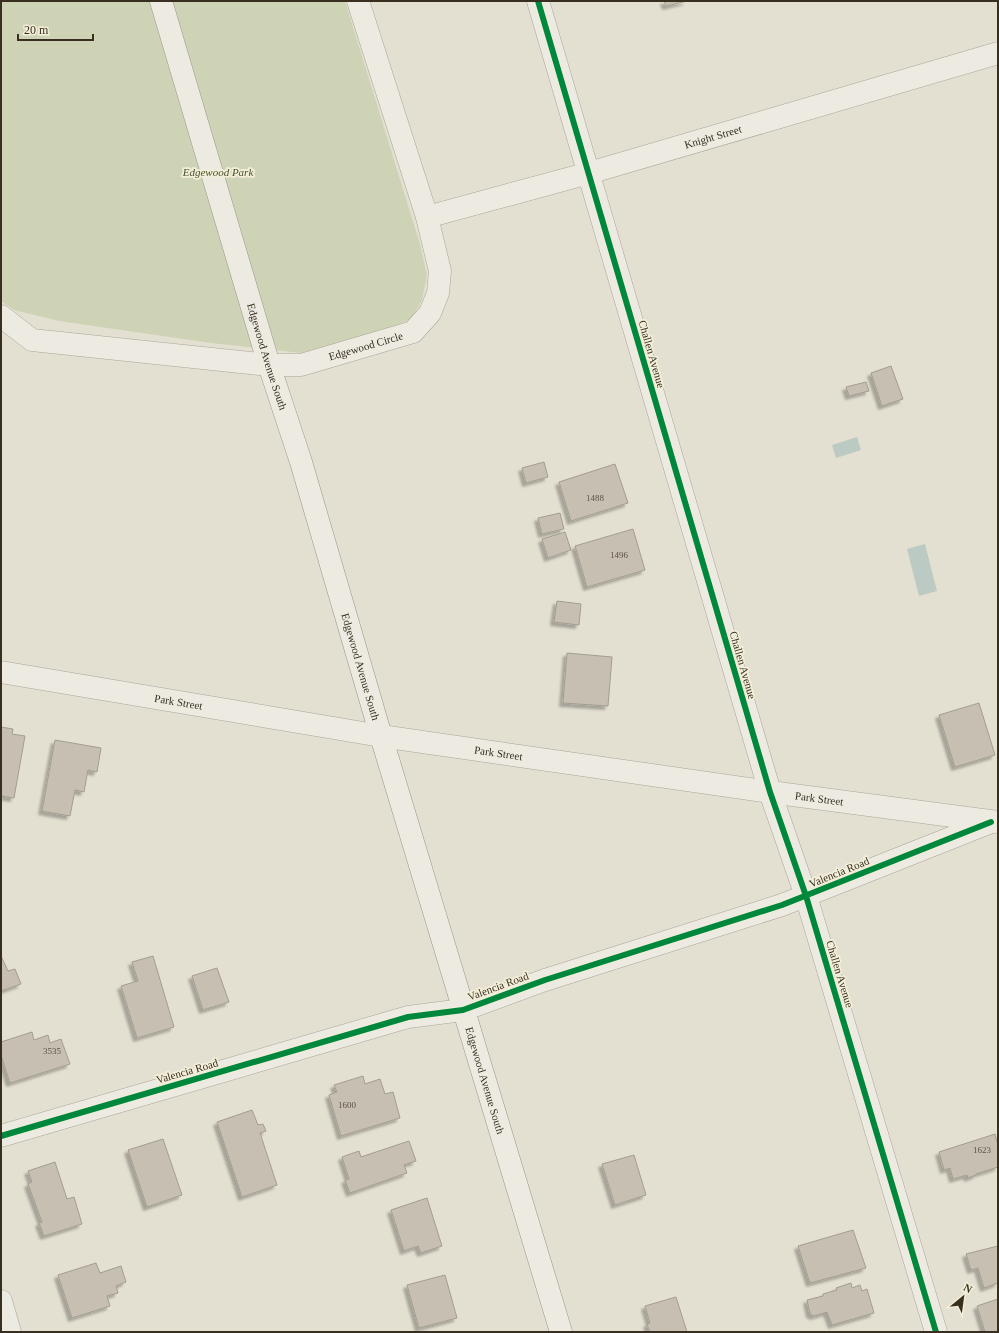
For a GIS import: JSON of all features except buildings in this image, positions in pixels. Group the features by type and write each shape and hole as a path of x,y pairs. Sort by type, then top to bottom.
{"street":[{"name":"Edgewood Avenue South","path":"162,1 269,365 301,462 381,736 561,1332"},
{"name":"Edgewood Circle","path":"1,316 32,340 269,365 301,365 413,332 430,313 438,293 440,271 427,218 358,1"},
{"name":"Challen Avenue","path":"538,1 770,792 806,896 936,1332"},
{"name":"Knight Street","path":"427,218 998,54"},
{"name":"Park Street","path":"1,672 381,736 770,792 995,822"},
{"name":"Valencia Road","path":"1,1136 408,1017 463,1010 544,980 806,896 995,822"},
{"path":"1,1301 10,1332"}],"green space":[{"name":"Edgewood Park","path":"1,1 345,1 420,244 427,275 422,300 411,319 360,340 301,353 211,343 59,321 14,310 1,301"}],"shaded area":[{"path":"857,437 861,450 836,458 832,445"},
{"path":"925,544 937,591 919,596 907,549"}],"cycle path":[{"path":"538,1 770,792 806,896 936,1332"},
{"path":"1,1136 408,1017 463,1010 545,980 782,905 991,822"}]}
